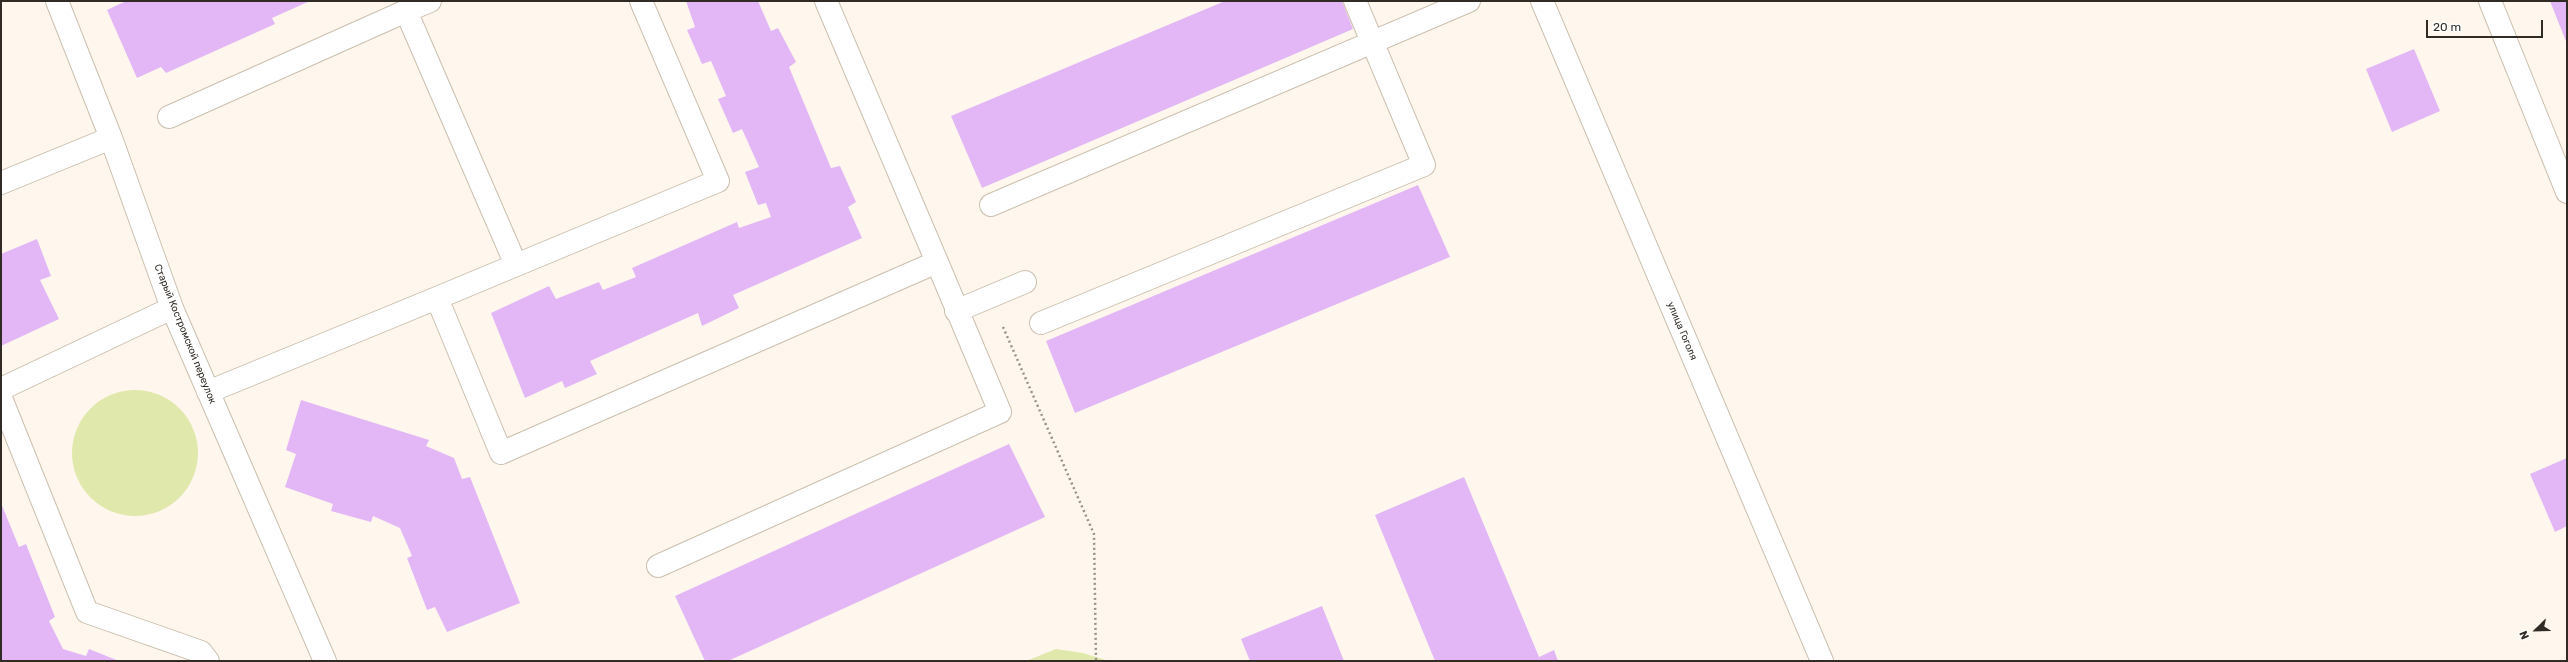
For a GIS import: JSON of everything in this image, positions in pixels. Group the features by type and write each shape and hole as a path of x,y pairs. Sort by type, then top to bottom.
{"street":[{"name":"Старый Костромской переулок","path":"57,1 111,138 172,308 325,661"},
{"path":"169,117 430,1"},
{"path":"208,392 718,181 641,1"},
{"path":"658,566 1000,412 826,1"},
{"path":"1041,323 1424,165 1355,1"},
{"path":"992,205 1469,1"},
{"name":"улица Гоголя","path":"1542,1 1822,661"},
{"path":"2490,1 2567,192"},
{"path":"406,11 516,264"},
{"path":"1,184 111,138"},
{"path":"437,298 500,453 937,262"},
{"path":"956,311 1025,282"},
{"path":"1,389 172,308"},
{"path":"1,398 87,612 201,652 208,661"}],"green space":[{"path":"129,390 141,390 159,394 180,408 194,429 198,453 194,477 180,498 159,512 141,516 129,516 111,512 90,498 76,477 72,459 72,447 76,429 90,408 111,394"},
{"path":"1056,649 1083,653 1109,661 1026,661"}],"building":[{"path":"126,1 310,1 272,18 275,24 166,73 161,67 137,78 107,10"},
{"path":"686,1 758,1 771,31 778,28 796,62 789,67 831,168 840,166 856,202 848,207 862,238 733,295 739,308 702,326 698,313 590,361 597,374 565,388 562,381 525,398 491,313 549,286 556,299 599,282 603,290 636,277 632,268 737,222 739,228 771,217 766,203 758,205 745,172 759,167 742,129 733,133 718,99 726,96 711,61 702,64 687,30 695,27"},
{"path":"1225,1 1342,1 1353,29 982,188 951,116"},
{"path":"2550,1 2567,1 2567,44"},
{"path":"2414,49 2440,111 2392,132 2366,69"},
{"path":"1418,185 1450,257 1075,413 1046,341"},
{"path":"37,239 51,276 40,280 59,319 1,346 1,254"},
{"path":"301,400 429,440 426,446 454,458 462,479 470,477 520,603 447,632 435,607 427,610 407,558 412,556 400,528 373,516 371,522 331,511 333,504 285,487 296,454 286,450"},
{"path":"1009,444 1045,517 728,661 705,661 675,596"},
{"path":"2567,458 2567,526 2555,532 2530,474"},
{"path":"1464,477 1539,657 1554,650 1558,661 1435,661 1375,515"},
{"path":"1,503 19,547 26,544 55,617 49,621 63,649 86,656 89,649 119,661 1,661"},
{"path":"1322,606 1344,661 1250,661 1241,639"}]}
